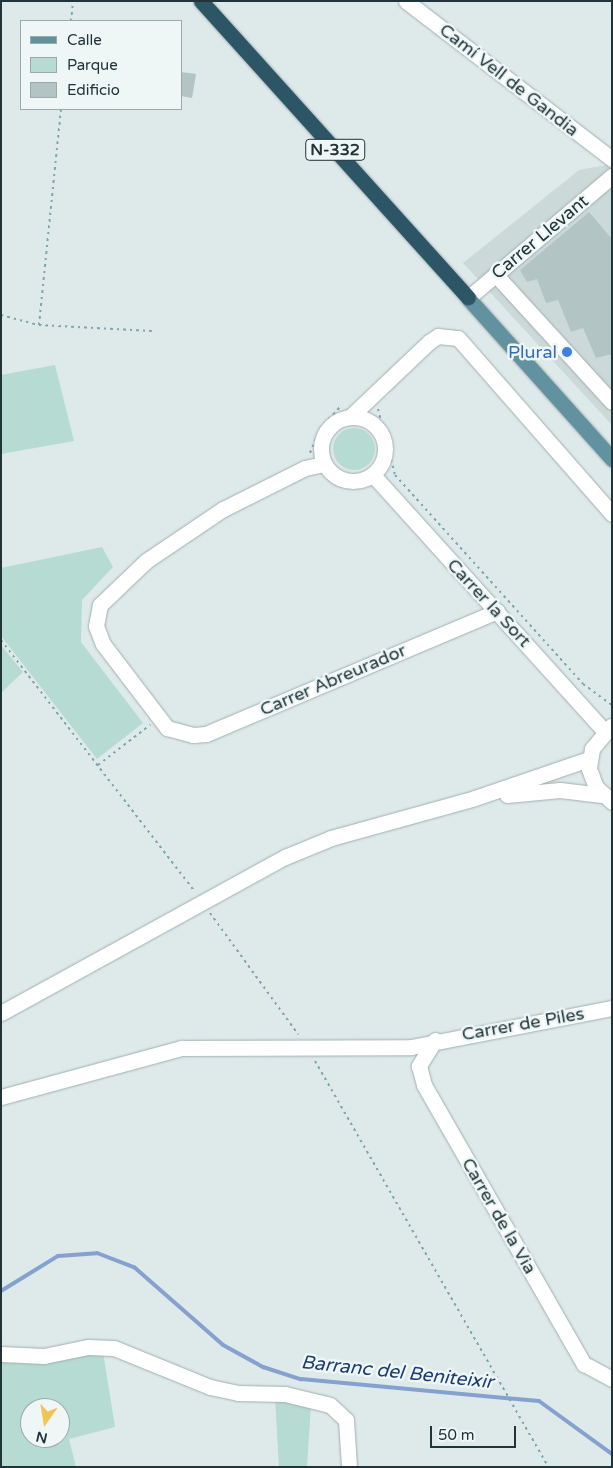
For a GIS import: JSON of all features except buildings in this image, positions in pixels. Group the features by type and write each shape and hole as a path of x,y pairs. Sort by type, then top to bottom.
{"highway":[{"name":"N-332","path":"201,1 468,298"}],"main road":[{"path":"468,298 612,459"}],"street":[{"name":"Camí Vell de Gandia","path":"406,1 612,159"},
{"name":"Carrer Llevant","path":"468,298 612,176"},
{"path":"496,274 612,402"},
{"path":"348,409 376,427 385,442 382,464 373,475 348,481 332,474 324,464 321,446 326,432 348,409 380,388 428,342 438,336 458,338 612,514"},
{"path":"156,722 103,644 96,626 100,605 146,561 223,509 305,468 324,464"},
{"name":"Carrer la Sort","path":"373,475 497,611 608,728"},
{"name":"Carrer Abreurador","path":"156,722 193,735 206,734 497,611"},
{"path":"1,1013 285,857 332,838 476,798 589,759 608,728"},
{"path":"589,759 592,779 607,799"},
{"path":"476,798 560,790 607,799"},
{"name":"Carrer de Piles","path":"1,1097 181,1048 411,1047 435,1040 612,1009"},
{"name":"Carrer de la Via","path":"435,1040 419,1066 424,1085 584,1364 612,1379"},
{"path":"1,1354 44,1356 88,1347 114,1348 210,1387 238,1393 285,1394 330,1405 346,1420 349,1467"}],"path":[{"path":"71,20 73,1"},
{"path":"39,325 61,110"},
{"path":"1,315 39,325 152,331"},
{"path":"380,388 387,395 378,408 378,420 388,435 390,465 396,475 583,684 612,705"},
{"path":"308,455 320,429 348,409"},
{"path":"1,640 195,892"},
{"path":"98,765 156,722"},
{"path":"207,909 298,1034"},
{"path":"314,1059 528,1429 548,1467"}],"shaded area":[{"path":"612,164 612,425 463,263 579,170"}],"green space":[{"path":"55,365 74,441 1,454 1,375"},
{"path":"358,428 366,431 372,437 375,449 372,461 366,467 350,470 342,467 336,461 333,445 336,437 342,431"},
{"path":"102,547 113,567 82,600 81,642 143,723 97,759 1,636 1,568"},
{"path":"1,645 23,672 1,693"},
{"path":"103,1352 115,1427 70,1439 70,1398 20,1398 20,1448 70,1448 70,1443 76,1467 1,1467 1,1358 56,1360"},
{"path":"275,1397 311,1404 307,1467 279,1467"}],"waterway":[{"name":"Barranc del Beniteixir","path":"1,1291 58,1256 97,1253 134,1267 223,1345 263,1367 301,1379 539,1401 612,1454"}],"place":[{"name":"Plural","path":"567,352"}]}
